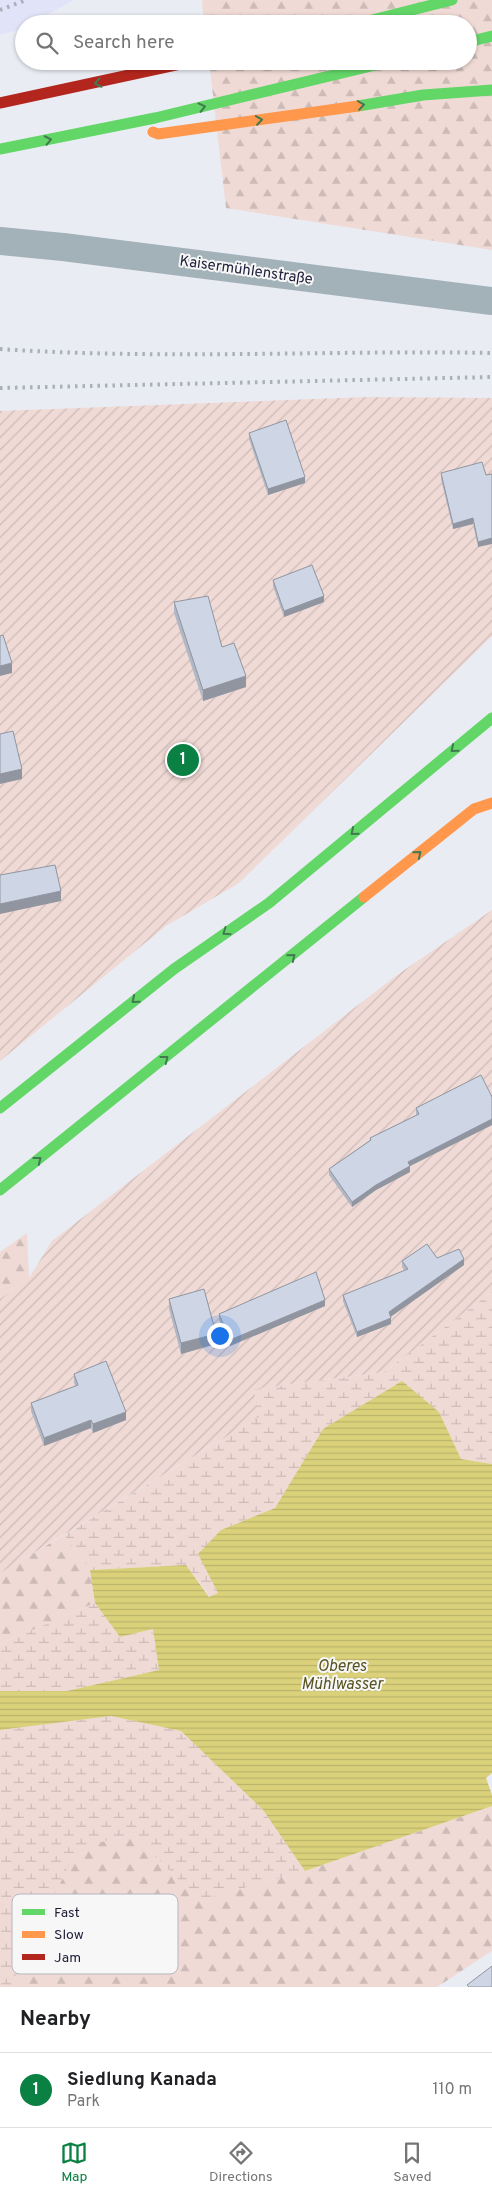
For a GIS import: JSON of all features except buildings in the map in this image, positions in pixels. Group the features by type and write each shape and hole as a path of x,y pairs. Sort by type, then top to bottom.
{"highway":[{"path":"392,15 452,0"},
{"path":"477,40 492,36"},
{"path":"0,103 154,70"},
{"path":"0,149 155,118 355,70"},
{"path":"119,125 158,134 313,113 423,95 492,90"},
{"path":"0,1108 174,969 269,903 492,718"},
{"path":"474,809 484,792"},
{"path":"0,1190 474,809 492,803"}],"street":[{"name":"Kaisermühlenstraße","path":"0,241 63,247 492,301"}],"shaded area":[{"path":"0,0 74,0 47,15 15,15 15,31 0,35"}],"green space":[{"path":"202,0 492,0 492,250 226,208 210,70 477,70 477,15 203,15"},
{"path":"368,397 492,398 492,636 239,883 166,926 0,1061 0,411"},
{"path":"492,910 492,1292 384,1372 254,1389 259,1417 0,1573 0,1299 29,1278 52,1241 397,975"},
{"path":"27,1233 29,1278 0,1299 0,1252"},
{"path":"492,1292 492,1464 461,1459 439,1412 323,1429 275,1508 221,1530 199,1554 218,1593 210,1597 186,1565 90,1570 64,1535 259,1417 254,1389 384,1372"},
{"path":"64,1535 90,1570 95,1603 0,1644 0,1573"},
{"path":"95,1603 120,1637 153,1629 159,1670 67,1691 0,1691 0,1644"},
{"path":"111,1716 181,1731 263,1810 305,1871 199,1900 133,1834 77,1848 55,1894 12,1894 12,1974 17,1974 11,1987 0,1987 0,1730"},
{"path":"492,1806 492,1951 437,1987 11,1987 17,1974 178,1974 178,1894 54,1894 76,1848 133,1834 199,1900 305,1871"}],"water":[{"name":"Oberes Mühlwasser","path":"402,1381 439,1412 461,1459 492,1464 492,1773 486,1778 492,1795 492,1806 305,1871 263,1810 181,1731 111,1716 0,1730 0,1691 67,1691 159,1670 153,1629 120,1637 95,1603 90,1570 186,1565 209,1597 218,1593 198,1554 221,1530 275,1508 323,1429"}],"railway":[{"path":"0,10 26,0"},
{"path":"0,349 123,354 492,353"},
{"path":"0,388 492,377"}],"traffic: fast":[{"path":"392,15 452,0"},
{"path":"477,40 492,36"},
{"path":"0,149 155,118 355,70"},
{"path":"358,106 423,95 492,90"},
{"path":"0,1108 174,969 269,903 492,718"},
{"path":"0,1190 364,897"}],"traffic: slow":[{"path":"153,132 158,134 358,106"},
{"path":"364,897 474,809 492,803"}],"traffic: jam":[{"path":"0,103 152,70"}],"place":[{"name":"Siedlung Kanada","path":"183,760"}]}
